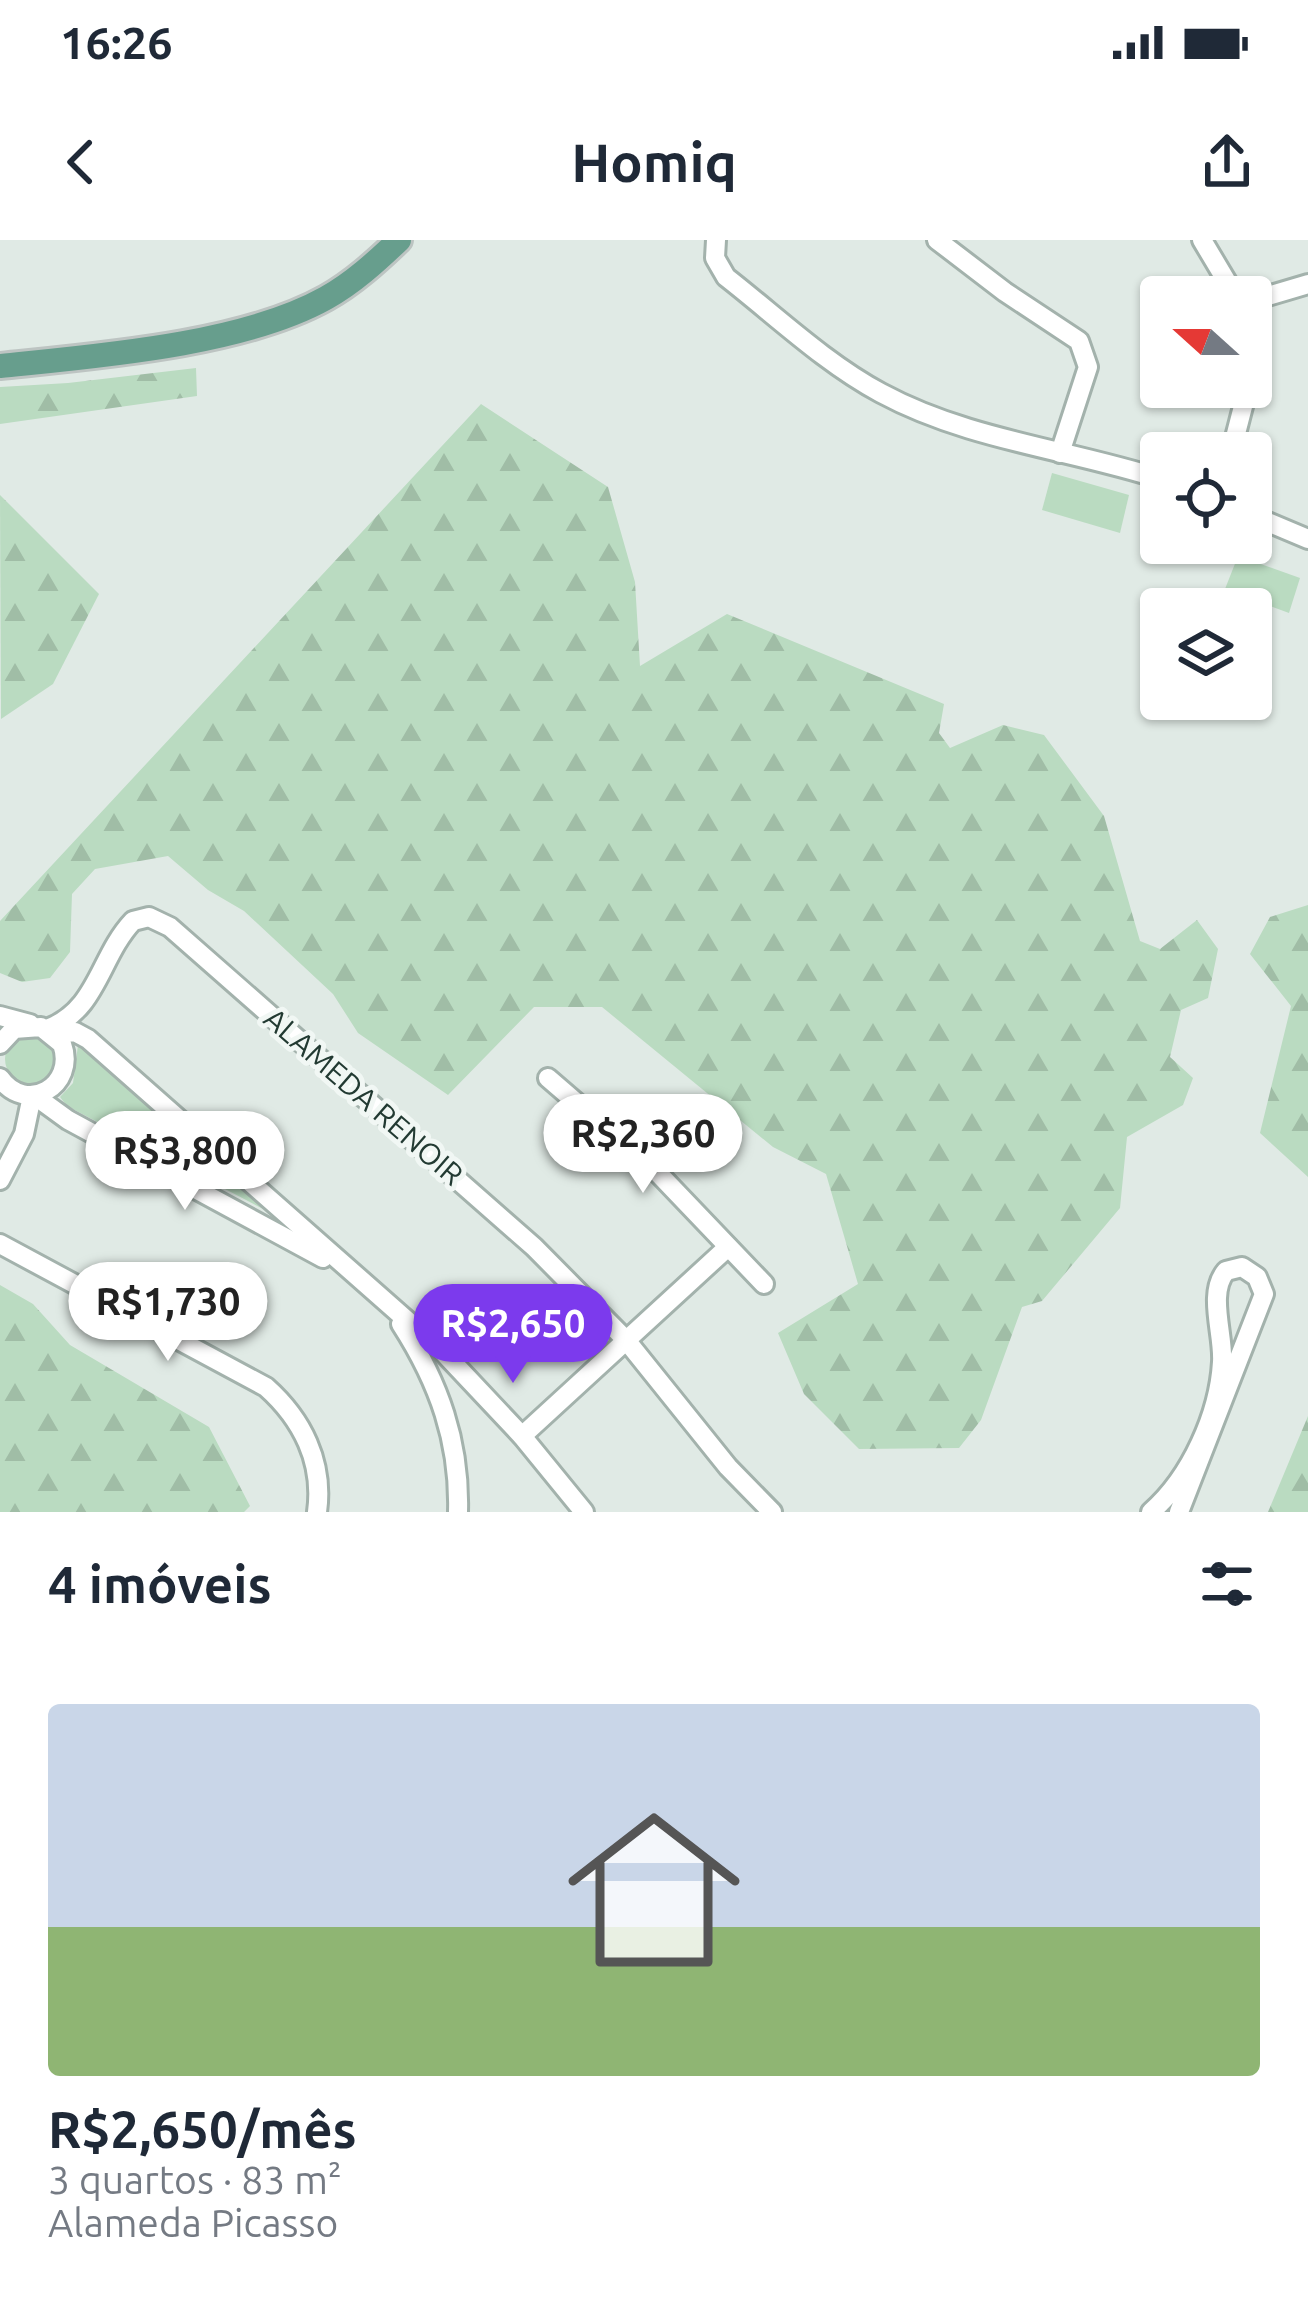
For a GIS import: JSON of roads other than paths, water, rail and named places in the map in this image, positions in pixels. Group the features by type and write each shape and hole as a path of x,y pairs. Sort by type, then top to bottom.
{"main road":[{"path":"0,354 86,345 255,314 316,290 385,240"},
{"path":"0,366 147,347 268,323 345,286 399,240"}],"street":[{"path":"716,240 715,258 726,277 878,392 955,424 1140,474"},
{"path":"937,240 1079,341 1088,367 1060,453"},
{"path":"1202,240 1223,276"},
{"path":"1272,295 1308,284"},
{"path":"1272,524 1308,539"},
{"name":"ALAMEDA RENOIR","path":"45,1030 69,1019 87,1001 134,921 149,917 170,927 534,1246 626,1340 728,1467 772,1512"},
{"path":"33,1096 57,1085 66,1066 62,1044 45,1030"},
{"path":"2,1032 45,1030 84,1036 444,1353 522,1436 584,1512"},
{"path":"548,1078 657,1172 764,1284"},
{"path":"1,1082 260,1222 367,1287"},
{"path":"0,1180 24,1134 33,1096"},
{"path":"260,1222 270,1216 274,1203"},
{"path":"0,1244 266,1387 296,1419 309,1442 318,1487 317,1512"},
{"path":"522,1436 728,1247"},
{"path":"1151,1512 1182,1477 1210,1417 1223,1359 1218,1283 1226,1271 1242,1268 1257,1277 1264,1294 1179,1512"},
{"path":"392,1310 423,1360 449,1423 457,1460 458,1512"},
{"path":"449,1423 461,1400 487,1398"}]}
